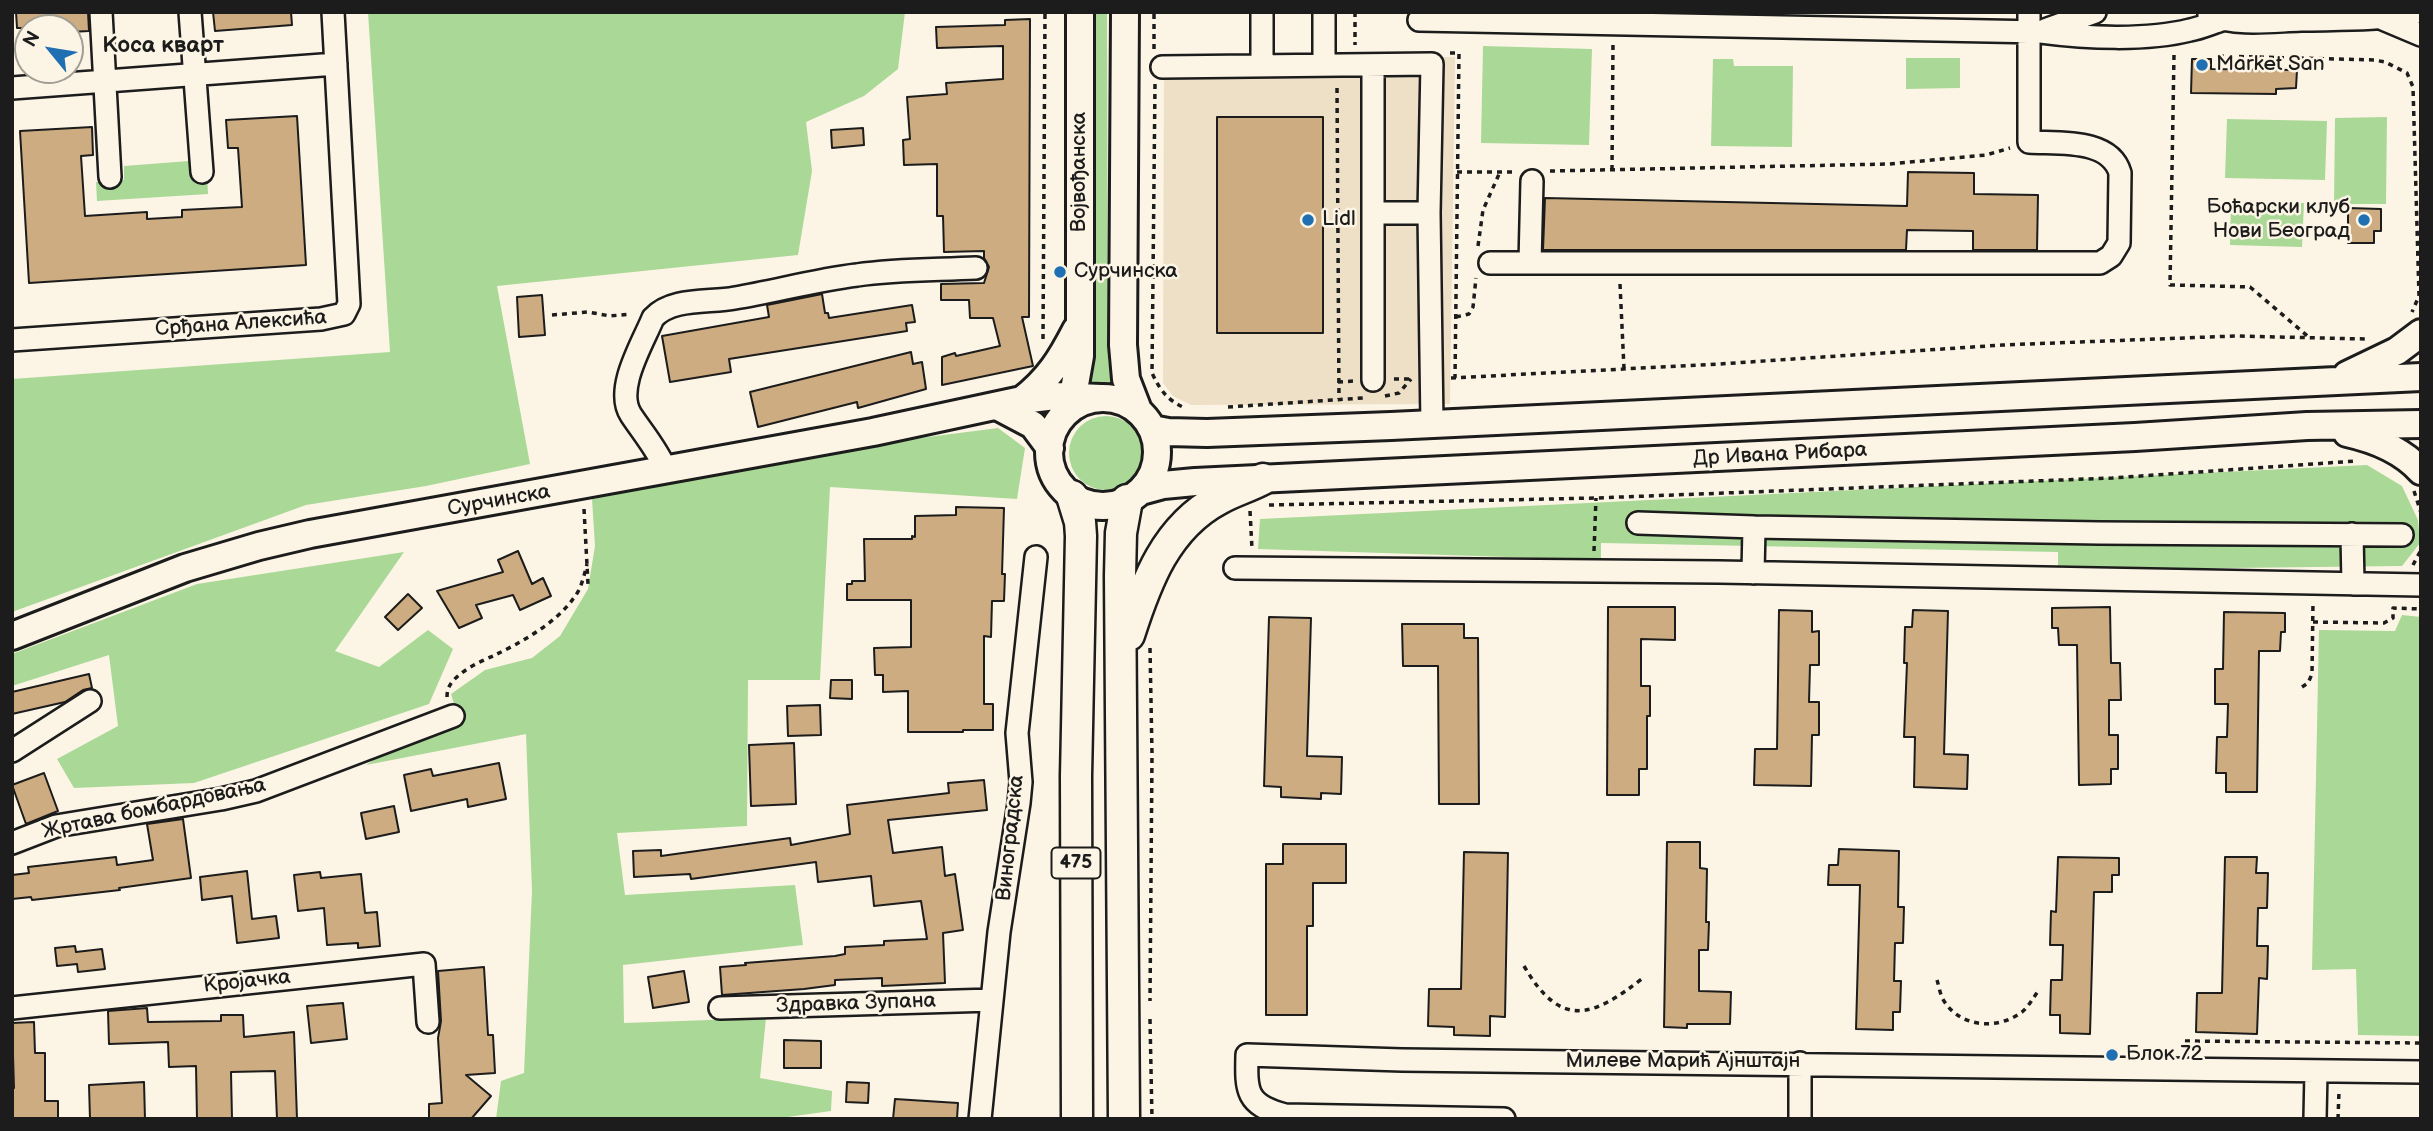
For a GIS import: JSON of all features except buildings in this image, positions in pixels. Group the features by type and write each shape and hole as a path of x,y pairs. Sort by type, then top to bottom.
{"highway":[{"path":"1121,658 1143,592 1162,555 1179,530 1217,500 1262,479"},
{"name":"475","path":"1072,495 1081,536 1076,776 1077,1119"},
{"name":"475","path":"1124,1119 1121,533 1134,495"}],"main road":[{"name":"Војвођанска","path":"1069,404 1078,369 1080,320 1080,12"},
{"name":"Војвођанска","path":"1125,12 1124,345 1126,379 1145,419"},
{"path":"1080,320 1051,372 1010,403 1033,425 1049,447 1055,475 1080,501 1100,506 1134,495 1151,477 1156,461 1157,444 1145,419"},
{"path":"2314,382 2354,373 2397,351 2415,326"},
{"path":"1145,419 1168,432 1207,433 1432,425 2421,377"},
{"name":"Сурчинска","path":"12,636 154,579 259,546 310,534 581,486 1010,403 1069,404 1101,398 1124,402 1145,419"},
{"path":"1049,447 1069,404"},
{"name":"Др Ивана Рибара","path":"1134,495 1163,485 1262,479 2135,438 2307,426 2421,424"},
{"path":"2307,426 2350,433 2377,441 2411,461 2416,478"}],"street":[{"path":"101,12 110,177"},
{"path":"190,12 202,172"},
{"path":"12,88 336,64 333,12"},
{"path":"1262,12 1262,65"},
{"path":"1324,12 1324,65"},
{"path":"1419,20 1450,16 1613,24 2033,25 2095,12"},
{"path":"2202,12 2222,20 2248,22 2381,18 2416,12"},
{"path":"2381,18 2421,35"},
{"path":"2033,25 2061,34 2144,35 2190,30 2222,20"},
{"path":"1490,263 2100,263 2111,256 2119,243 2120,173 2117,162 2098,149 2080,145 2029,142 2033,25"},
{"name":"Срђана Алексића","path":"12,340 321,319 344,314 349,304 336,64"},
{"path":"1157,68 1432,64 1429,213 1432,425"},
{"path":"1371,392 1373,65"},
{"path":"1530,263 1533,175"},
{"path":"1373,213 1429,213"},
{"path":"666,470 654,446 631,415 625,400 627,380 653,318 671,306 733,299 848,276 921,268 976,268"},
{"path":"1638,523 2110,533 2402,534"},
{"path":"1753,573 1754,527"},
{"path":"2352,534 2353,584"},
{"name":"Виноградска","path":"981,1119 999,932 1019,803 1021,782 1017,733 1036,557"},
{"path":"1244,568 1753,573 2421,586"},
{"path":"12,751 90,701"},
{"name":"Жртава бомбардовања","path":"12,843 57,825 256,791 453,716"},
{"name":"Кројачка","path":"12,1008 424,964 428,1022"},
{"name":"Здравка Зупана","path":"720,1008 992,1000"},
{"name":"Милеве Марић Ајнштајн","path":"1504,1119 1285,1115 1266,1109 1251,1098 1246,1086 1247,1055 1402,1060 2421,1072"},
{"path":"1800,1063 1800,1119"},
{"path":"2315,1119 2316,1071"}],"path":[{"path":"1045,12 1043,339 1068,345"},
{"path":"1154,12 1157,68 1152,373 1168,399 1194,409"},
{"path":"1612,170 1613,24"},
{"path":"2174,55 2170,285 2250,287 2311,339"},
{"path":"2220,56 2374,60 2385,62 2407,73 2413,87 2419,296 2415,326"},
{"path":"1325,88 1338,88 1339,399"},
{"path":"1457,172 1533,175 1612,170 1889,164 1986,155 2029,142"},
{"path":"1619,263 1624,369"},
{"path":"552,315 588,312 610,316 643,313 653,318"},
{"path":"1221,407 1339,399 1371,392 1399,393 1406,387 1409,379 1624,369 2002,345 2235,336 2368,339"},
{"path":"1239,511 1271,504 1596,498 2112,478 2366,460"},
{"path":"2416,478 2421,513"},
{"path":"581,486 587,532 588,584"},
{"path":"1593,571 1596,498"},
{"path":"1244,568 1250,509"},
{"path":"446,695 449,685 457,677 538,629 566,607 579,591 587,564"},
{"path":"2302,687 2308,683 2312,674 2314,584"},
{"path":"2313,622 2384,623 2393,618 2393,608 2421,609"},
{"path":"1150,640 1152,1119"},
{"path":"1524,966 1545,995 1558,1005 1572,1010 1604,1006 1643,978"},
{"path":"1937,980 1943,1000 1963,1018 1975,1024 2003,1021 2019,1014 2039,990"},
{"path":"2185,1060 2184,1041 2421,1043"}],"shaded area":[{"name":"Lidl","path":"1164,56 1455,57 1450,404 1191,405 1173,396 1163,383"}],"green space":[{"path":"368,12 905,12 898,69 864,96 806,122 812,171 798,255 497,286 530,464 426,486 306,505 12,612 12,379 390,352"},
{"path":"1096,12 1107,12 1108,356 1111,385 1087,385 1094,358"},
{"path":"1483,46 1592,49 1589,145 1481,143"},
{"path":"1906,58 1960,58 1960,88 1906,89"},
{"path":"1713,59 1733,59 1734,66 1793,66 1792,147 1711,146"},
{"path":"2387,117 2386,204 2334,204 2335,118"},
{"path":"2227,119 2327,121 2325,180 2225,178"},
{"path":"189,161 190,173 207,172 208,194 97,201 96,182 124,180 124,166"},
{"path":"2231,201 2304,203 2302,247 2230,245"},
{"path":"1099,416 1113,416 1127,422 1137,432 1143,453 1137,474 1127,484 1113,490 1099,490 1085,484 1075,474 1069,460 1069,446 1075,432 1085,422"},
{"path":"998,428 1025,448 1017,499 830,487 820,680 748,680 747,826 617,833 625,895 795,885 803,945 623,965 624,1023 766,1018 760,1078 832,1091 831,1111 773,1119 496,1119 501,1081 524,1073 532,891 526,734 366,765 396,746 459,720 451,694 485,670 532,658 560,636 588,589 595,546 592,499 827,450"},
{"path":"2367,465 2402,486 2418,520 2420,543 2402,566 2058,570 2058,552 1601,543 1601,560 1258,549 1260,519"},
{"path":"404,552 335,651 379,667 428,630 453,649 429,704 194,783 74,788 57,759 118,726 109,655 12,686 12,654 197,584"},
{"path":"2402,615 2421,617 2421,1036 2358,1035 2356,969 2312,970 2319,630 2395,631"}],"place":[{"name":"Market San","path":"2202,65"},
{"name":"Lidl","path":"1308,220"},
{"name":"Боћарски клуб Нови Београд","path":"2364,220"},
{"name":"Сурчинска","path":"1060,272"},
{"name":"Блок 72","path":"2112,1055"}],"district":[{"name":"Коса кварт","path":"163,46"}]}
